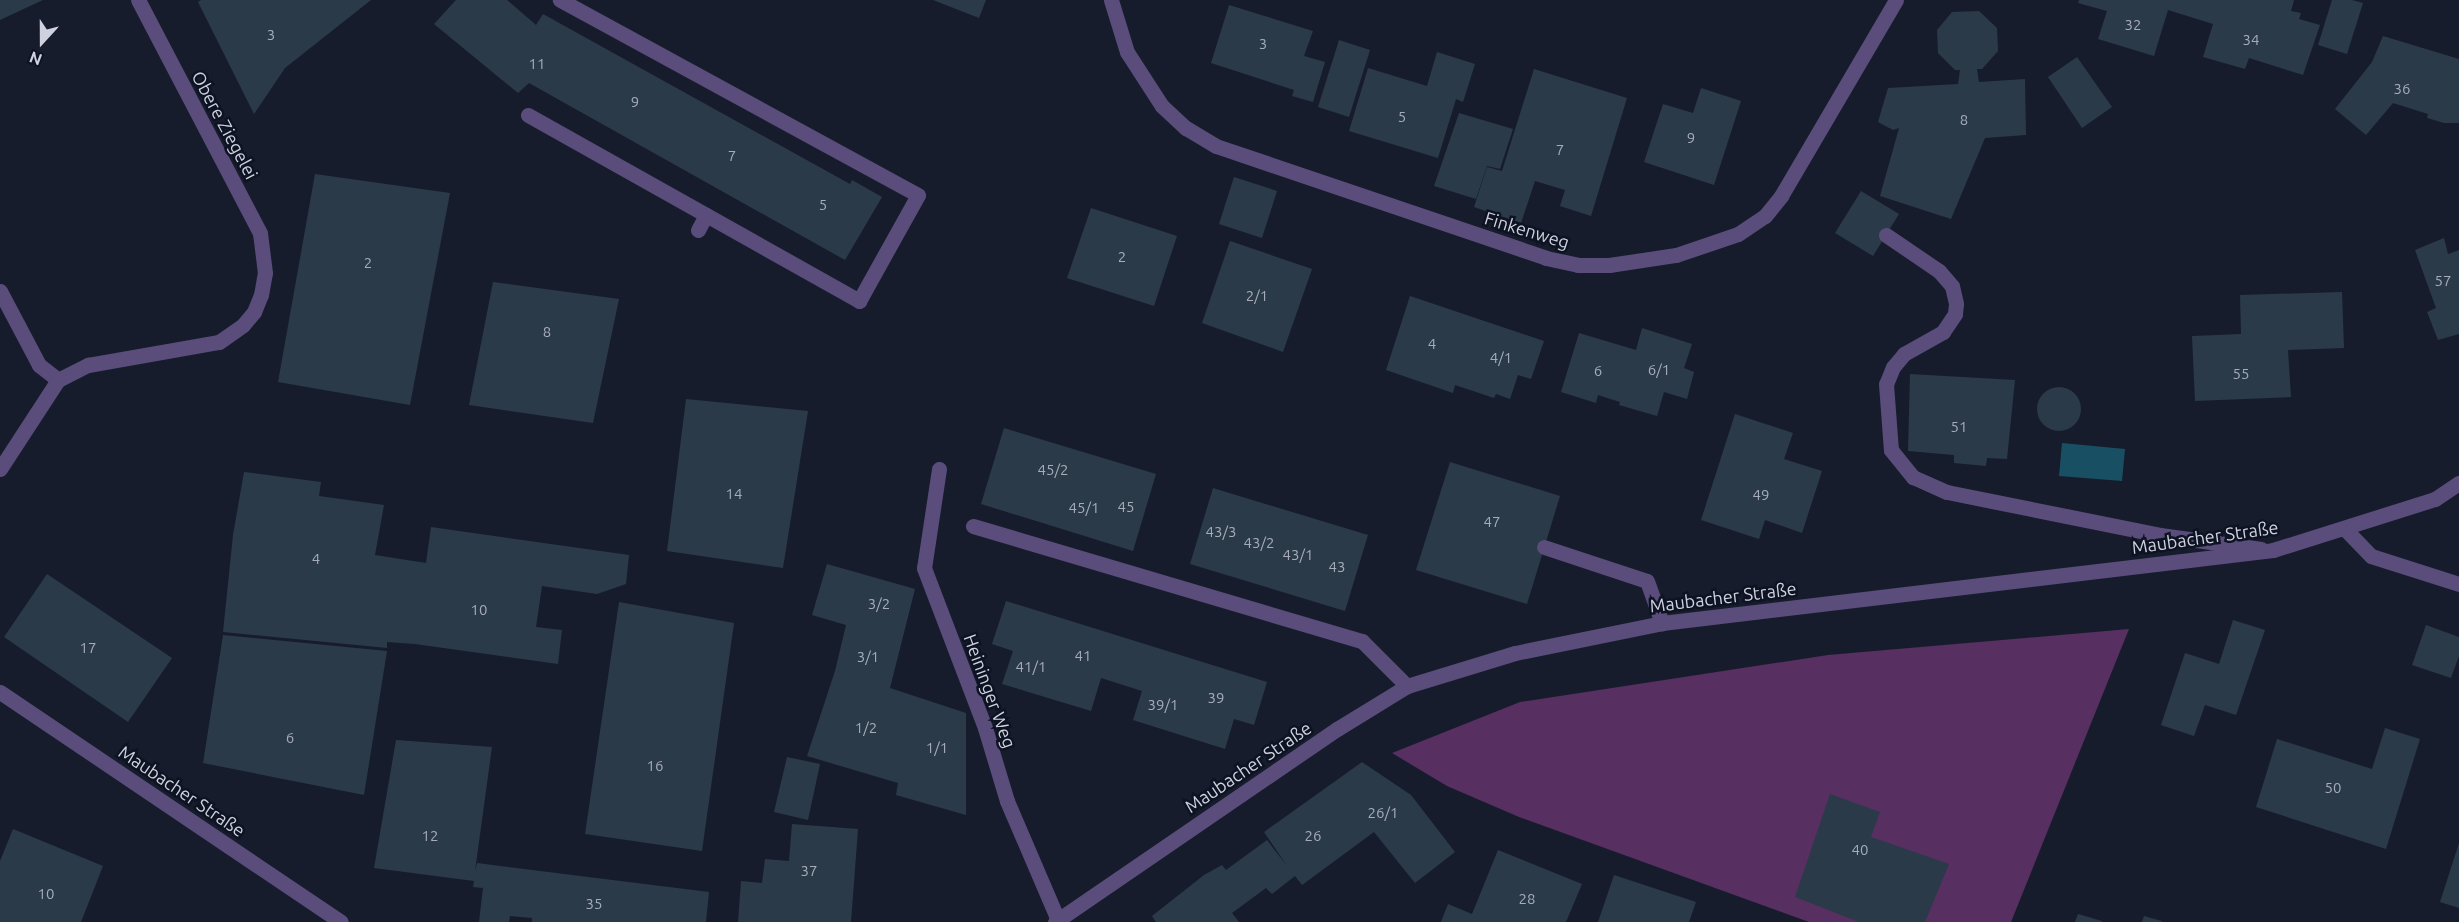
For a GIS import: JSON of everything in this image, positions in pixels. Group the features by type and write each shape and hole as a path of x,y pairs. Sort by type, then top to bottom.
{"street":[{"name":"Obere Ziegelei","path":"58,380 88,365 219,342 243,325 254,312 261,295 265,273 260,233 138,0"},
{"path":"528,115 859,301 918,195 718,82 560,0"},
{"name":"Finkenweg","path":"1111,0 1127,52 1162,106 1186,128 1216,146 1546,258 1588,265 1645,261 1696,249 1738,234 1766,216 1781,196 1896,0"},
{"path":"698,230 706,215"},
{"path":"1886,235 1939,271 1952,286 1956,304 1955,314 1943,332 1904,354 1893,367 1886,384 1891,450 1913,477 1947,492 2160,535 2273,550"},
{"path":"0,291 39,365 58,380 0,469"},
{"name":"Heininger Weg","path":"939,469 924,568 984,728 1007,801 1056,921"},
{"name":"Maubacher Straße","path":"1056,921 1337,729 1407,686 1515,653 1662,623 2273,550 2435,499 2459,483"},
{"path":"973,526 1362,641 1407,686"},
{"path":"2344,528 2371,556 2459,584"},
{"path":"1544,548 1647,581 1662,623"},
{"name":"Maubacher Straße","path":"0,692 341,922"}],"shaded area":[{"path":"2129,629 2011,922 1809,922 1519,817 1447,786 1392,753 1520,702 1828,655"}],"water":[{"path":"2062,443 2125,449 2122,481 2059,476"}],"building":[{"path":"0,0 43,0 0,20"},
{"path":"201,0 371,0 285,68 254,114 198,2"},
{"path":"456,0 507,0 536,25 543,14 850,184 852,180 882,197 845,260 529,83 518,93 434,24"},
{"path":"933,0 986,0 979,18"},
{"path":"2079,0 2294,0 2291,11 2301,13 2299,19 2320,25 2303,75 2249,58 2245,69 2203,57 2213,24 2168,10 2154,56 2098,39 2107,11 2078,3"},
{"path":"2332,0 2352,0 2363,3 2347,54 2318,45"},
{"path":"1229,5 1313,31 1304,56 1325,62 1313,102 1292,96 1294,90 1211,63"},
{"path":"1979,11 1997,28 1998,51 1982,69 1977,69 1979,82 2025,79 2026,135 1985,138 1951,219 1880,196 1899,128 1893,130 1878,122 1888,88 1958,84 1960,70 1955,70 1938,53 1937,30 1952,12"},
{"path":"2383,36 2459,59 2459,123 2444,123 2427,118 2428,114 2393,103 2366,135 2335,109 2372,62"},
{"path":"1339,40 1370,50 1349,117 1318,107"},
{"path":"1437,52 1475,64 1463,102 1456,99 1438,158 1349,131 1368,68 1427,86"},
{"path":"2077,57 2112,107 2082,128 2048,77"},
{"path":"1534,69 1627,98 1591,216 1560,206 1565,190 1535,181 1521,223 1474,207 1487,167 1502,171"},
{"path":"1701,88 1741,101 1714,185 1644,162 1663,104 1693,113"},
{"path":"1459,113 1513,129 1500,169 1487,166 1476,199 1434,186"},
{"path":"315,174 450,193 410,405 278,382"},
{"path":"1234,177 1277,191 1262,238 1219,224"},
{"path":"1861,191 1899,214 1873,256 1835,233"},
{"path":"1091,208 1177,236 1154,306 1067,278"},
{"path":"2444,238 2448,254 2459,250 2459,334 2438,340 2427,312 2436,308 2415,250"},
{"path":"1230,241 1312,269 1283,352 1202,323"},
{"path":"493,282 619,299 593,423 469,405"},
{"path":"2342,292 2344,348 2288,350 2291,397 2195,401 2192,336 2241,334 2240,295"},
{"path":"1410,296 1544,341 1531,379 1518,375 1510,399 1496,394 1494,398 1455,385 1453,393 1386,370"},
{"path":"1642,328 1692,344 1684,368 1694,372 1687,399 1664,392 1657,416 1619,405 1620,402 1598,395 1596,403 1561,392 1579,333 1636,350"},
{"path":"1910,374 2015,380 2007,459 1987,458 1986,466 1954,463 1954,455 1908,451"},
{"path":"2059,387 2068,388 2075,393 2080,400 2080,418 2075,425 2068,430 2059,431 2050,430 2043,425 2038,418 2037,409 2038,400 2043,393 2050,388"},
{"path":"686,399 808,411 783,568 667,551"},
{"path":"1735,414 1793,433 1784,459 1822,471 1802,533 1765,520 1759,539 1701,520"},
{"path":"1004,428 1156,474 1133,551 981,504"},
{"path":"1450,462 1560,496 1527,604 1416,570"},
{"path":"244,472 321,482 319,496 384,505 375,555 426,563 431,527 629,555 626,584 597,594 542,586 536,627 562,630 558,664 415,644 387,642 387,648 223,632 233,535"},
{"path":"1213,488 1368,535 1345,611 1190,564"},
{"path":"827,564 915,589 890,688 966,713 966,815 896,795 898,783 807,756 835,671 846,625 812,615"},
{"path":"47,574 172,658 128,722 4,637"},
{"path":"1006,601 1267,682 1254,725 1234,719 1225,749 1133,720 1142,691 1101,678 1091,711 1002,684 1013,651 992,644"},
{"path":"619,602 734,623 702,851 585,834"},
{"path":"2233,620 2265,630 2236,715 2205,705 2194,736 2161,725 2185,653 2219,664"},
{"path":"2426,625 2459,637 2459,656 2451,678 2412,665"},
{"path":"223,635 387,651 364,795 203,763"},
{"path":"2385,728 2420,739 2386,849 2256,807 2277,739 2372,769"},
{"path":"396,740 492,747 475,871 477,863 709,892 706,922 532,922 532,918 510,916 509,922 479,922 483,888 473,887 474,881 374,868"},
{"path":"787,757 820,764 808,820 774,812"},
{"path":"1362,762 1411,795 1455,852 1415,883 1374,832 1302,885 1295,876 1272,894 1266,888 1232,913 1239,922 1156,922 1152,916 1204,875 1222,865 1226,870 1267,840 1287,866 1264,832"},
{"path":"1830,794 1880,812 1871,837 1949,864 1925,922 1859,922 1795,897"},
{"path":"792,824 858,829 851,922 738,922 741,881 762,883 765,859 789,861"},
{"path":"13,829 103,866 81,922 0,922 0,861"},
{"path":"2459,843 2459,908 2440,902"},
{"path":"1498,850 1582,884 1566,922 1441,922 1448,904 1472,914"},
{"path":"1614,875 1696,902 1689,922 1598,922"},
{"path":"2078,914 2102,921 2102,922 2075,922"},
{"path":"2144,916 2162,921 2142,922"}]}
